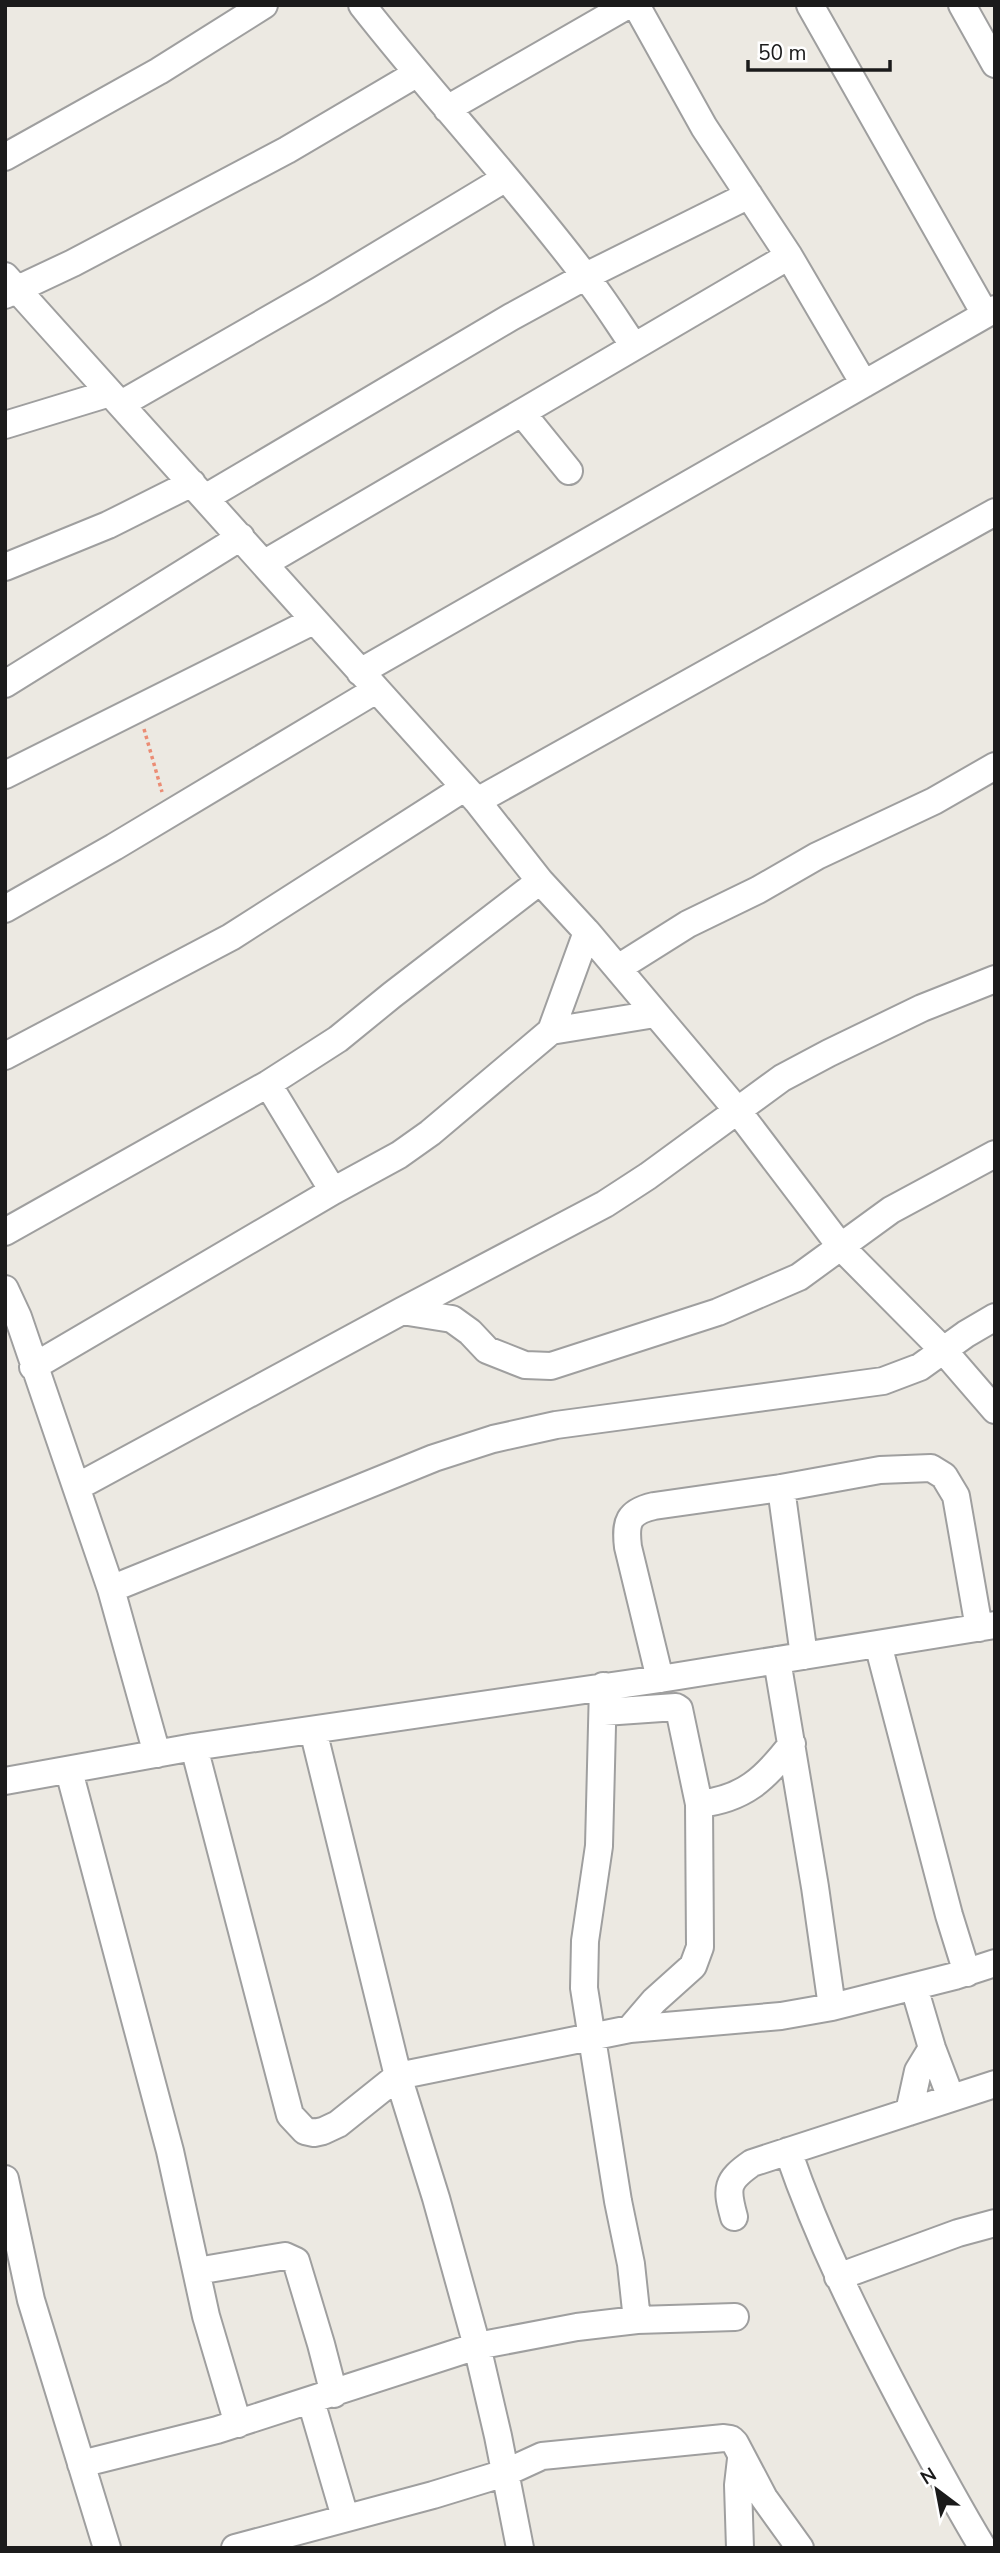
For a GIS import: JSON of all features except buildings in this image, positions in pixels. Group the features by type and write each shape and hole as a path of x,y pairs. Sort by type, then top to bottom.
{"street":[{"path":"5,158 148,77 264,5"},
{"path":"362,5 416,74 586,276 634,346"},
{"path":"447,109 628,5"},
{"path":"636,5 704,127 789,256 864,384"},
{"path":"5,909 169,814 368,681 864,384 990,312 810,5"},
{"path":"962,5 995,64"},
{"path":"416,74 287,150 10,287 199,490 313,621 471,795 540,881 618,968 737,1110 841,1247 944,1351 995,1410"},
{"path":"5,425 116,399 320,290 506,178"},
{"path":"5,567 199,490 586,276 749,195"},
{"path":"265,563 789,256"},
{"path":"522,412 569,471"},
{"path":"5,1056 231,937 471,795 995,512"},
{"path":"5,684 241,537"},
{"path":"5,775 313,621"},
{"path":"618,968 688,924 758,890 817,856 934,801 995,766"},
{"path":"5,1232 268,1084 338,1039 540,881"},
{"path":"33,1367 399,1155 430,1133 551,1031 587,932"},
{"path":"77,1488 605,1204 782,1079 922,1008 995,979"},
{"path":"551,1031 655,1014"},
{"path":"268,1084 333,1191"},
{"path":"402,1311 452,1319 470,1332 486,1350 525,1365 551,1366 718,1312 799,1277 891,1210 995,1154"},
{"path":"5,1289 12,1319 33,1367 111,1590 157,1754"},
{"path":"111,1590 434,1458 493,1439 556,1425 883,1381 920,1367 995,1317"},
{"path":"5,1781 194,1747 603,1685 660,1679 987,1626 960,1509 952,1488 939,1472 923,1467 880,1470 781,1488 654,1506 631,1517 626,1530 628,1547 660,1679"},
{"path":"781,1488 804,1656"},
{"path":"878,1644 967,1973"},
{"path":"777,1660 832,2007"},
{"path":"603,1685 599,1846 585,1941 584,1988 618,2201 631,2264 637,2320"},
{"path":"604,1712 676,1707 679,1709 699,1804 701,1947 693,1966 654,2001 630,2029"},
{"path":"313,1730 398,2076 436,2198 477,2346 520,2548"},
{"path":"699,1804 720,1802 740,1795 775,1767 792,1744"},
{"path":"194,1747 290,2115 305,2131 314,2133 338,2124 398,2076 630,2029 781,2016 832,2007 995,1964"},
{"path":"69,1771 170,2151 206,2315 238,2424"},
{"path":"914,1987 932,2048 951,2098"},
{"path":"909,2112 918,2071 932,2048"},
{"path":"734,2217 728,2194 730,2185 735,2176 752,2163 995,2084"},
{"path":"788,2151 809,2212 838,2277 958,2508 983,2548"},
{"path":"5,2179 31,2300 107,2548"},
{"path":"838,2277 958,2233 995,2223"},
{"path":"197,2271 292,2257 296,2261 308,2299 345,2517"},
{"path":"81,2464 238,2424 477,2346 577,2327 637,2320 736,2317"},
{"path":"498,2436 542,2456"},
{"path":"235,2548 433,2495 505,2473 542,2456 724,2438 735,2443 764,2498 800,2548"},
{"path":"740,2548 738,2485 741,2456"}],"path":[{"path":"138,708 169,814"}]}
